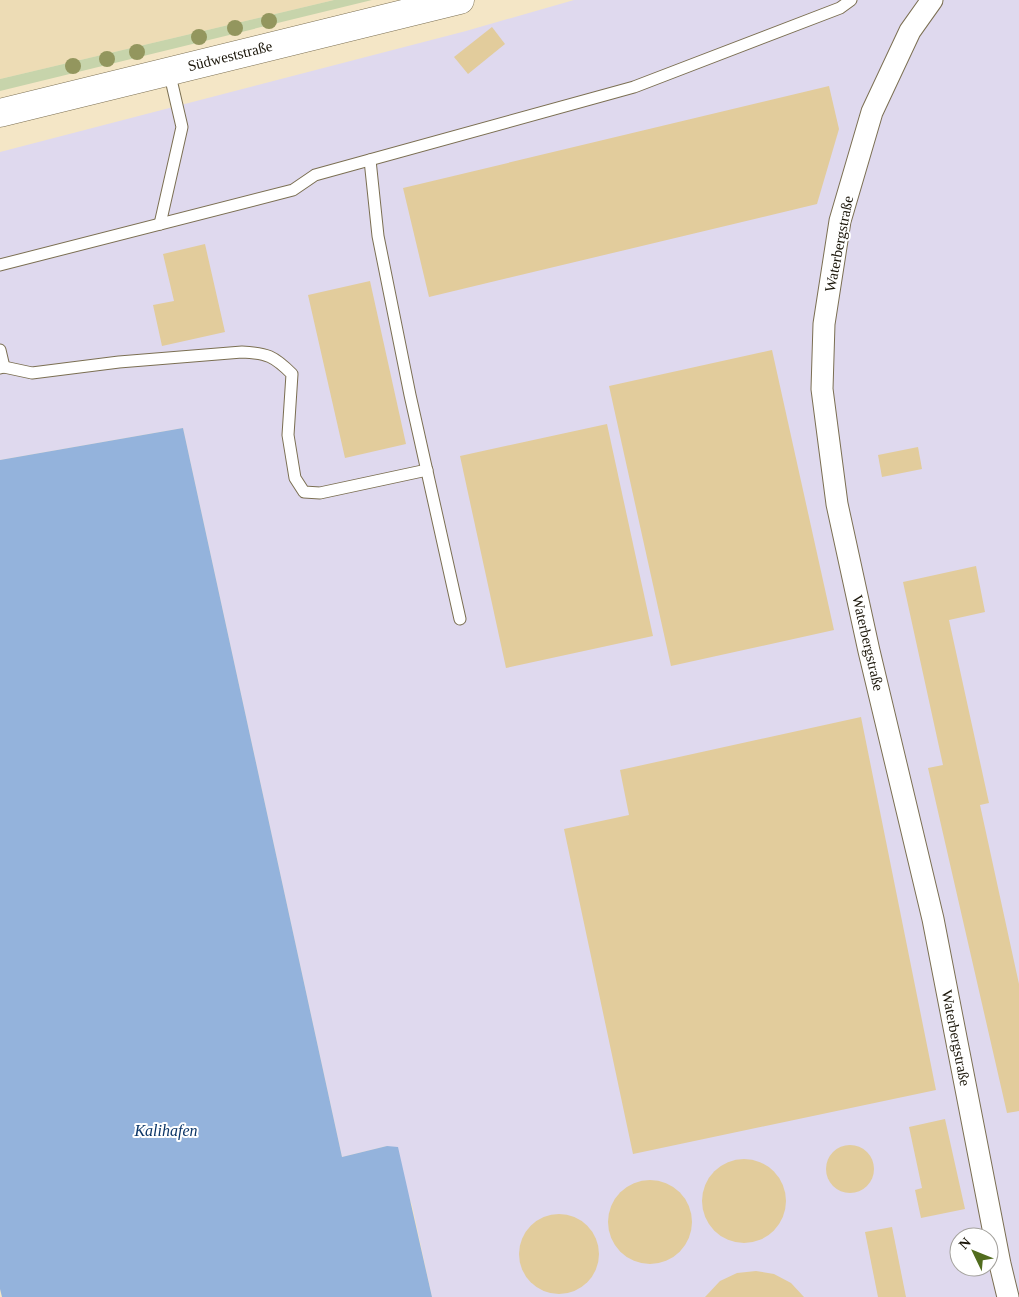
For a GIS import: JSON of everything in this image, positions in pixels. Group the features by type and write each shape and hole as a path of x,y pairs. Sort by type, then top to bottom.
{"street":[{"name":"Südweststraße","path":"0,113 460,0"},
{"name":"Waterbergstraße","path":"932,0 910,32 872,112 840,221 824,324 822,389 837,504 869,651 933,919 1008,1297"}],"lane":[{"path":"0,265 293,190 315,175 634,87 840,8 851,0"},
{"path":"160,224 182,127 169,72"},
{"path":"370,160 378,236 460,619"},
{"path":"0,350 2,367 32,373 119,362 242,352 260,353 278,360 292,374 288,434 295,478 304,492 320,493 427,470"}],"shaded area":[{"path":"0,0 334,0 0,79"},
{"path":"574,0 1019,0 1019,1297 432,1297 412,1205 387,1146 342,1157 183,428 0,460 0,152 466,31"}],"green space":[{"path":"334,0 372,0 0,91 0,79"}],"water":[{"name":"Kalihafen","path":"183,428 342,1157 387,1146 398,1147 432,1297 2,1297 0,1289 0,460"}],"building":[{"path":"492,27 505,44 468,74 454,57"},
{"path":"829,86 839,129 817,204 429,297 403,188"},
{"path":"205,244 225,332 162,346 153,305 174,301 163,254"},
{"path":"370,281 406,444 345,458 308,295"},
{"path":"772,350 834,630 671,666 609,386"},
{"path":"607,424 653,636 506,668 460,456"},
{"path":"918,447 922,469 882,477 878,455"},
{"path":"976,566 985,612 949,620 989,803 980,805 1019,984 1019,1111 1007,1113 928,768 943,765 903,582"},
{"path":"861,717 936,1090 633,1154 564,829 629,815 620,770"},
{"path":"945,1119 965,1209 921,1218 915,1190 922,1188 909,1127"},
{"path":"845,1145 855,1145 864,1149 870,1155 873,1160 873,1178 864,1189 855,1193 845,1193 836,1189 830,1183 826,1174 826,1164 830,1155 836,1149"},
{"path":"744,1159 767,1166 779,1178 786,1201 779,1224 767,1236 744,1243 721,1236 709,1224 702,1201 709,1178 721,1166"},
{"path":"642,1180 658,1180 674,1187 685,1198 692,1214 689,1238 680,1252 674,1257 658,1264 642,1264 626,1257 615,1246 608,1230 608,1214 615,1198 626,1187"},
{"path":"559,1214 574,1217 587,1226 596,1239 599,1254 596,1269 587,1282 574,1291 559,1294 544,1291 531,1282 522,1269 519,1254 522,1239 531,1226 544,1217"},
{"path":"892,1227 906,1297 878,1297 865,1232"},
{"path":"756,1271 774,1274 791,1283 804,1297 705,1297 720,1281 737,1273"}]}
